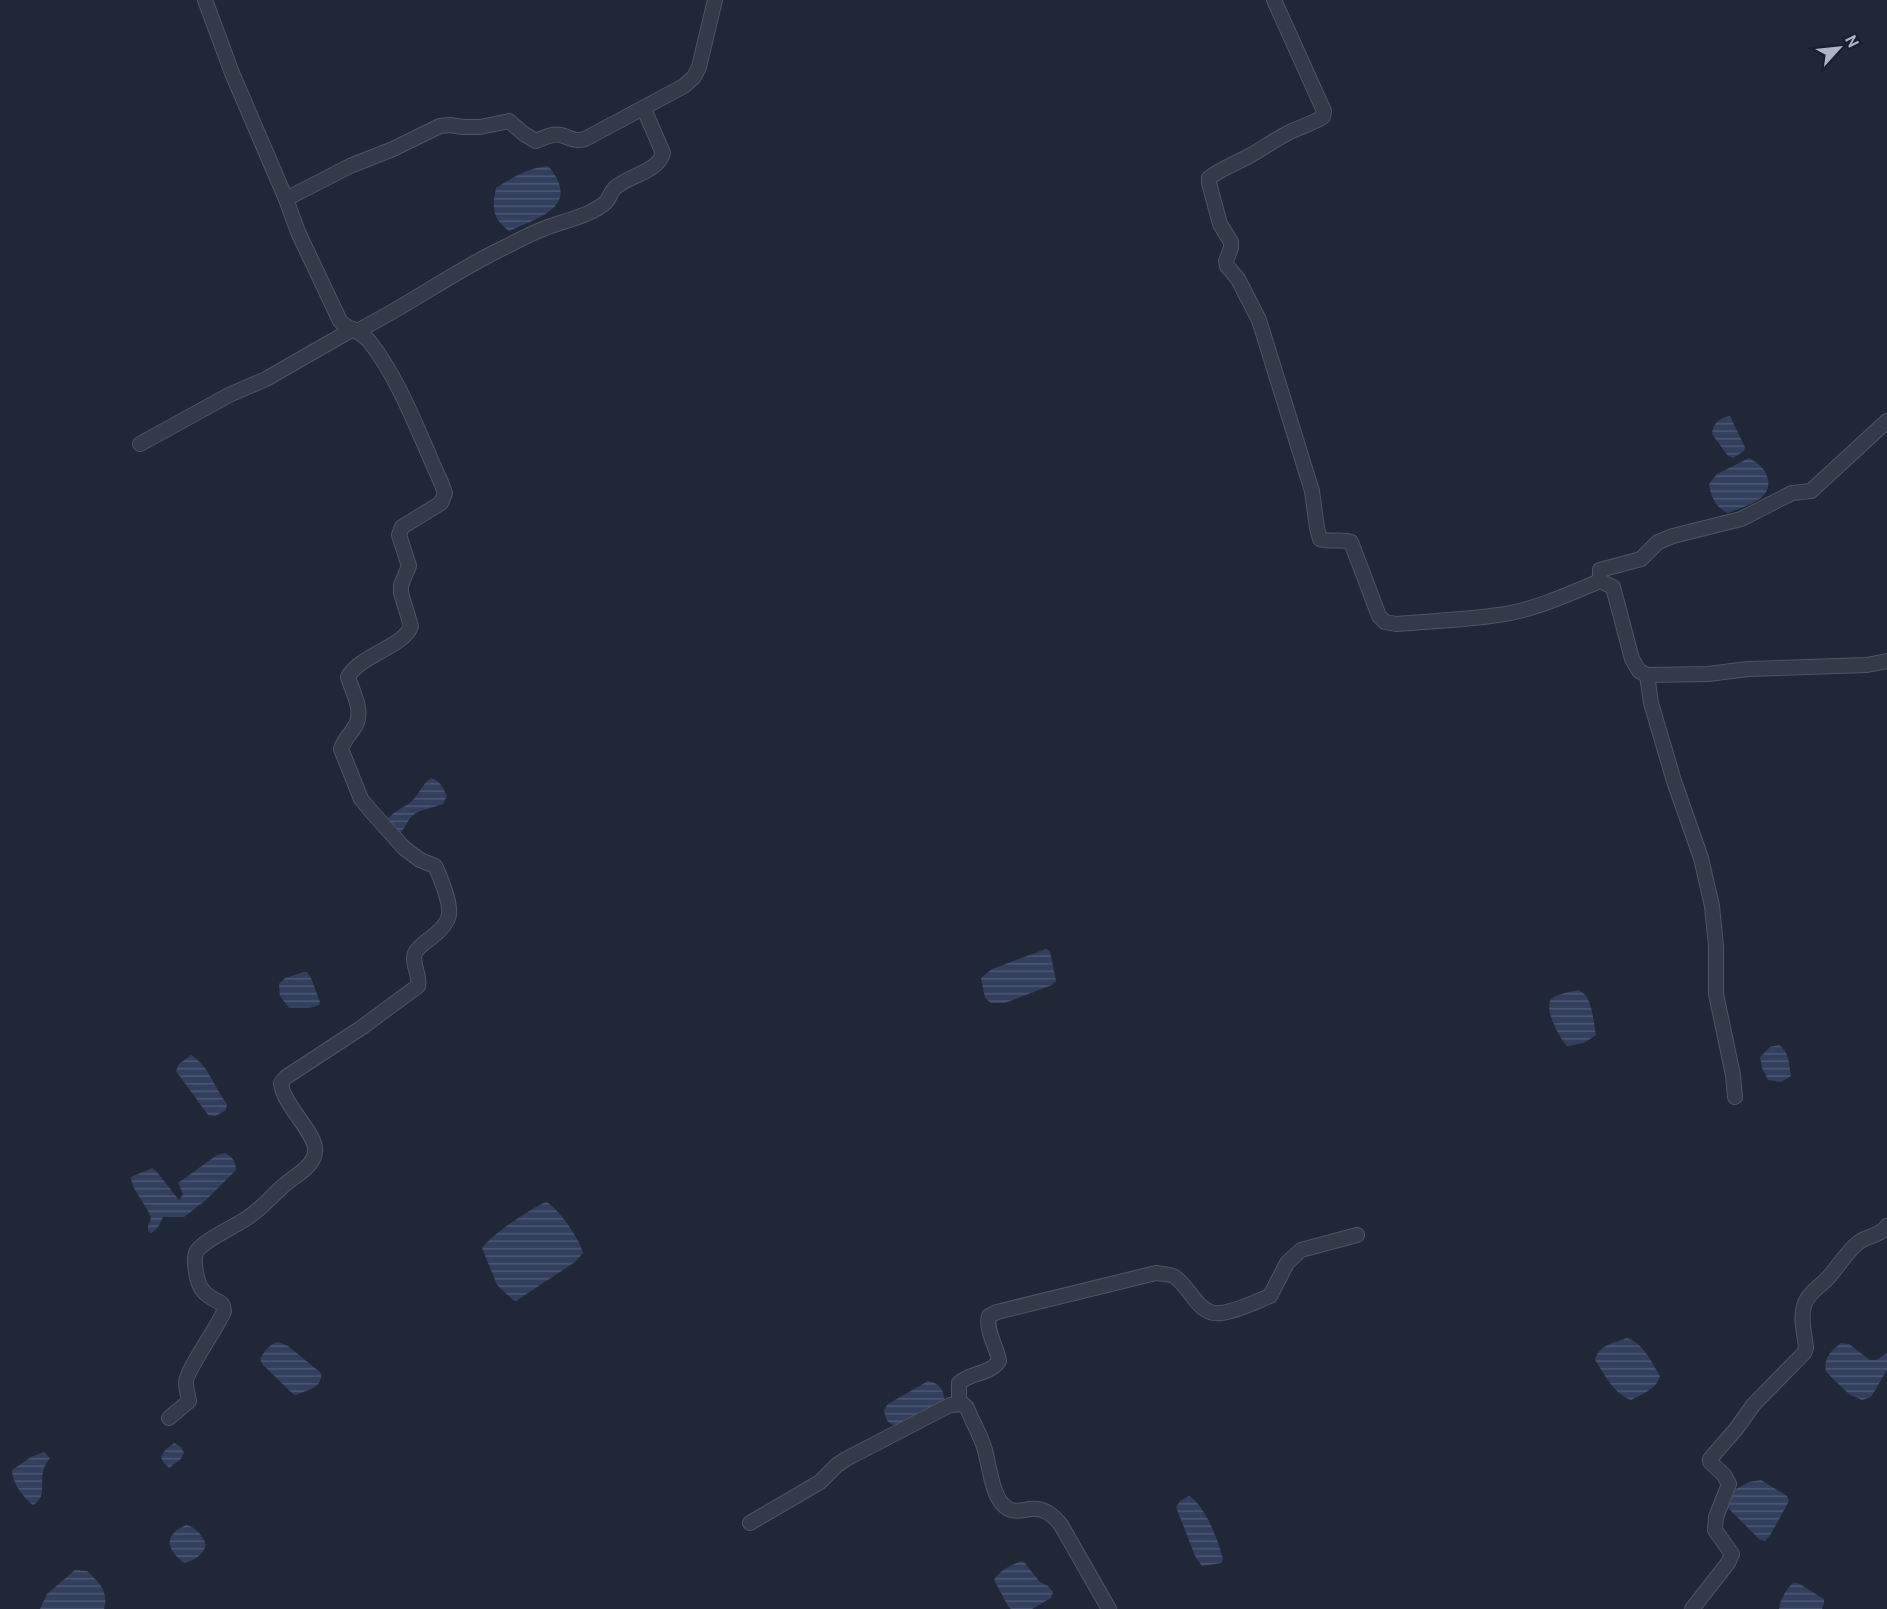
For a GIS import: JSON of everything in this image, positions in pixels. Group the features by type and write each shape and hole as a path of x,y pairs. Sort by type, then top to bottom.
{"street":[{"path":"169,1418 189,1401 187,1374 224,1311 221,1304 202,1291 196,1278 194,1256 205,1243 248,1218 266,1204 282,1187 308,1166 315,1154 313,1140 288,1103 280,1083 413,990 419,979 415,966 415,953 418,948 442,930 450,915 450,905 435,866 420,860 404,849 361,799 341,749 343,741 358,722 359,712 348,677 357,666 410,630 411,626 401,593 401,585 409,566 399,531 441,503 445,494 412,413 370,341 340,321 298,232 232,73 205,0"},
{"path":"286,199 350,166 393,149 440,126 480,127 509,121 536,141 553,135 561,135 578,141 644,109 684,86 694,77 701,60 715,0"},
{"path":"1274,0 1324,111 1323,117 1315,123 1305,125 1268,143 1250,156 1222,168 1209,178 1209,183 1220,224 1231,242 1232,248 1226,261 1227,266 1238,279 1259,320 1312,491 1320,539 1328,542 1347,540 1352,543 1379,616 1385,622 1396,624 1500,615 1544,603 1600,581"},
{"path":"140,444 229,395 266,379 355,330 378,321 454,273 542,229 592,210 606,202 614,188 662,159 663,153 644,109"},
{"path":"1600,581 1600,570 1641,559 1658,542 1741,519 1792,493 1811,491 1887,421"},
{"path":"1600,581 1613,587 1632,659 1639,671 1647,675 1868,665 1887,661"},
{"path":"1647,675 1651,703 1701,858 1712,906 1716,946 1716,994 1733,1076 1735,1097"},
{"path":"1692,1609 1728,1563 1732,1554 1715,1530 1716,1517 1729,1484 1710,1459 1754,1404 1804,1353 1806,1348 1803,1314 1808,1298 1836,1270 1858,1242 1877,1235 1887,1226"},
{"path":"959,1403 959,1383 964,1378 992,1369 999,1361 987,1322 989,1316 997,1312 1156,1273 1173,1276 1185,1286 1208,1313 1221,1313 1270,1296 1287,1263 1301,1250 1357,1235"},
{"path":"750,1523 820,1482 846,1459 950,1405 959,1403 967,1408 984,1446 992,1481 1001,1501 1011,1510 1045,1510 1055,1518 1110,1609"}],"water":[{"path":"548,166 561,191 559,200 544,215 509,231 496,217 494,201 496,188 521,174"},
{"path":"1730,416 1745,447 1744,451 1733,458 1728,456 1712,434 1717,422"},
{"path":"1749,458 1765,472 1768,479 1766,493 1756,502 1728,513 1714,501 1709,484 1717,474"},
{"path":"431,778 439,783 447,796 443,804 416,813 397,835 386,821 411,802"},
{"path":"1046,949 1050,951 1056,981 1052,985 1005,1003 991,1003 985,998 981,978 992,969"},
{"path":"307,972 311,978 320,1002 319,1005 310,1008 289,1008 280,996 279,984 285,978"},
{"path":"1578,990 1587,997 1596,1035 1584,1043 1567,1046 1554,1025 1549,1006 1550,1001 1555,997"},
{"path":"1779,1045 1787,1054 1791,1076 1781,1082 1768,1080 1760,1057 1770,1047"},
{"path":"191,1055 207,1071 227,1104 226,1110 216,1116 208,1115 176,1071 179,1064"},
{"path":"225,1153 234,1160 236,1170 206,1200 184,1217 163,1217 155,1230 151,1233 148,1231 151,1218 131,1177 152,1168 179,1200 183,1194 178,1183 217,1155"},
{"path":"547,1202 568,1225 583,1253 575,1262 516,1301 497,1285 482,1248 512,1222"},
{"path":"1627,1338 1642,1348 1660,1376 1652,1388 1631,1400 1614,1388 1595,1360 1603,1348"},
{"path":"278,1342 288,1346 321,1373 317,1385 296,1395 293,1394 263,1365 260,1359 263,1354 269,1346"},
{"path":"1841,1343 1849,1344 1870,1360 1876,1360 1887,1353 1887,1370 1871,1397 1862,1400 1850,1395 1826,1372 1829,1355"},
{"path":"928,1381 940,1387 944,1400 905,1423 894,1425 890,1423 884,1410 888,1404"},
{"path":"174,1443 181,1447 184,1453 181,1459 169,1468 161,1457 165,1450"},
{"path":"44,1452 50,1458 43,1470 42,1494 33,1505 19,1489 12,1470 31,1457"},
{"path":"1761,1480 1787,1496 1789,1501 1765,1541 1759,1539 1726,1506 1732,1491 1749,1482"},
{"path":"1189,1496 1200,1507 1215,1534 1223,1560 1221,1563 1202,1566 1195,1556 1176,1507 1180,1501"},
{"path":"186,1525 199,1532 206,1545 198,1557 184,1563 173,1553 170,1542 173,1533"},
{"path":"1021,1561 1040,1582 1053,1592 1051,1598 1032,1609 1011,1609 994,1580 1002,1571"},
{"path":"75,1570 87,1571 99,1583 105,1597 104,1609 40,1609 47,1594"},
{"path":"1793,1583 1798,1583 1824,1599 1822,1609 1779,1609 1784,1595"}]}
